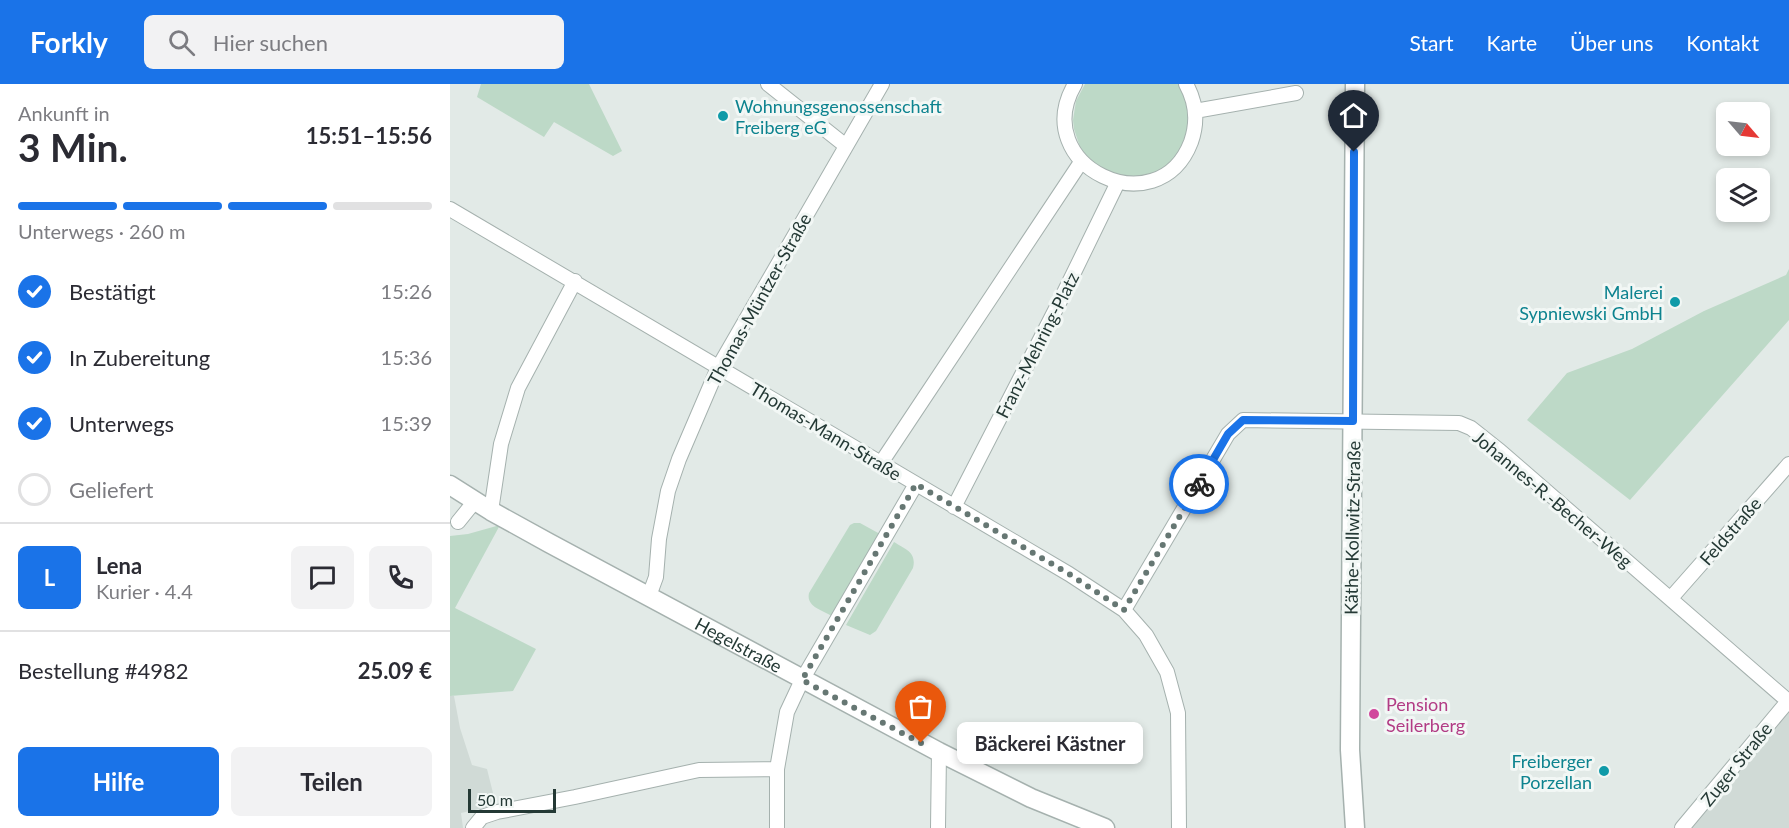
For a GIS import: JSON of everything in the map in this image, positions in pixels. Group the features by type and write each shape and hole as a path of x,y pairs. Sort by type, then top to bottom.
{"street":[{"path":"768,84 846,146"},
{"name":"Thomas-Müntzer-Straße","path":"649,596 656,577 659,539 668,491 679,459 718,368 882,84"},
{"path":"1075,84 1066,103 1065,122 1070,143 1081,162 1099,176 1118,183 1143,182 1158,177 1171,170 1181,159 1194,131 1195,111 1186,84"},
{"name":"Käthe-Kollwitz-Straße","path":"1355,84 1350,750 1355,828"},
{"path":"1195,111 1296,93"},
{"path":"881,463 1081,162"},
{"name":"Franz-Mehring-Platz","path":"954,507 1118,183"},
{"name":"Thomas-Mann-Straße","path":"450,208 1069,574 1124,610 1146,635 1167,672 1178,713 1179,828"},
{"path":"491,511 501,444 518,388 575,281"},
{"name":"Johannes-R.-Becher-Weg","path":"1124,610 1233,428 1243,420 1459,423 1471,428 1500,451 1789,700"},
{"name":"Feldstraße","path":"1671,598 1789,464"},
{"path":"777,828 777,769 787,712 802,680 916,484"},
{"name":"Hegelstraße","path":"450,485 491,511 939,752 1031,798 1105,828"},
{"path":"458,522 475,501"},
{"name":"Zuger Straße","path":"1682,828 1789,700"},
{"path":"938,828 939,752"},
{"path":"474,826 482,817 497,812 699,770 777,769"}],"shaded area":[{"path":"450,696 454,696 460,728 472,765 487,769 496,805 461,813 463,828 450,828"},
{"path":"1789,711 1789,828 1686,828"}],"green space":[{"path":"481,84 589,84 622,151 613,156 554,122 544,137 477,97"},
{"path":"1085,84 1180,84 1190,105 1190,133 1170,165 1144,177 1116,176 1091,162 1080,147 1073,120 1076,101"},
{"path":"1789,269 1789,320 1630,500 1527,420 1567,373 1632,349 1704,311 1786,275"},
{"path":"860,523 880,534 832,616 812,604 809,593 850,525"},
{"path":"500,525 455,608 536,649 513,691 450,696 450,536 468,534"},
{"path":"894,542 912,555 913,568 876,631 870,635 846,625"}],"way so far":[{"path":"921,743 802,680 916,484 1069,574 1124,610 1199,484"}],"place":[{"name":"Wohnungsgenossenschaft Freiberg eG","path":"723,116"},
{"name":"Malerei Sypniewski GmbH","path":"1675,302"},
{"name":"Pension Seilerberg","path":"1374,714"},
{"name":"Bäckerei Kästner","path":"921,743"},
{"name":"Freiberger Porzellan","path":"1604,771"}],"route":[{"path":"1199,484 1228,434 1243,420 1353,421 1354,152"}]}
